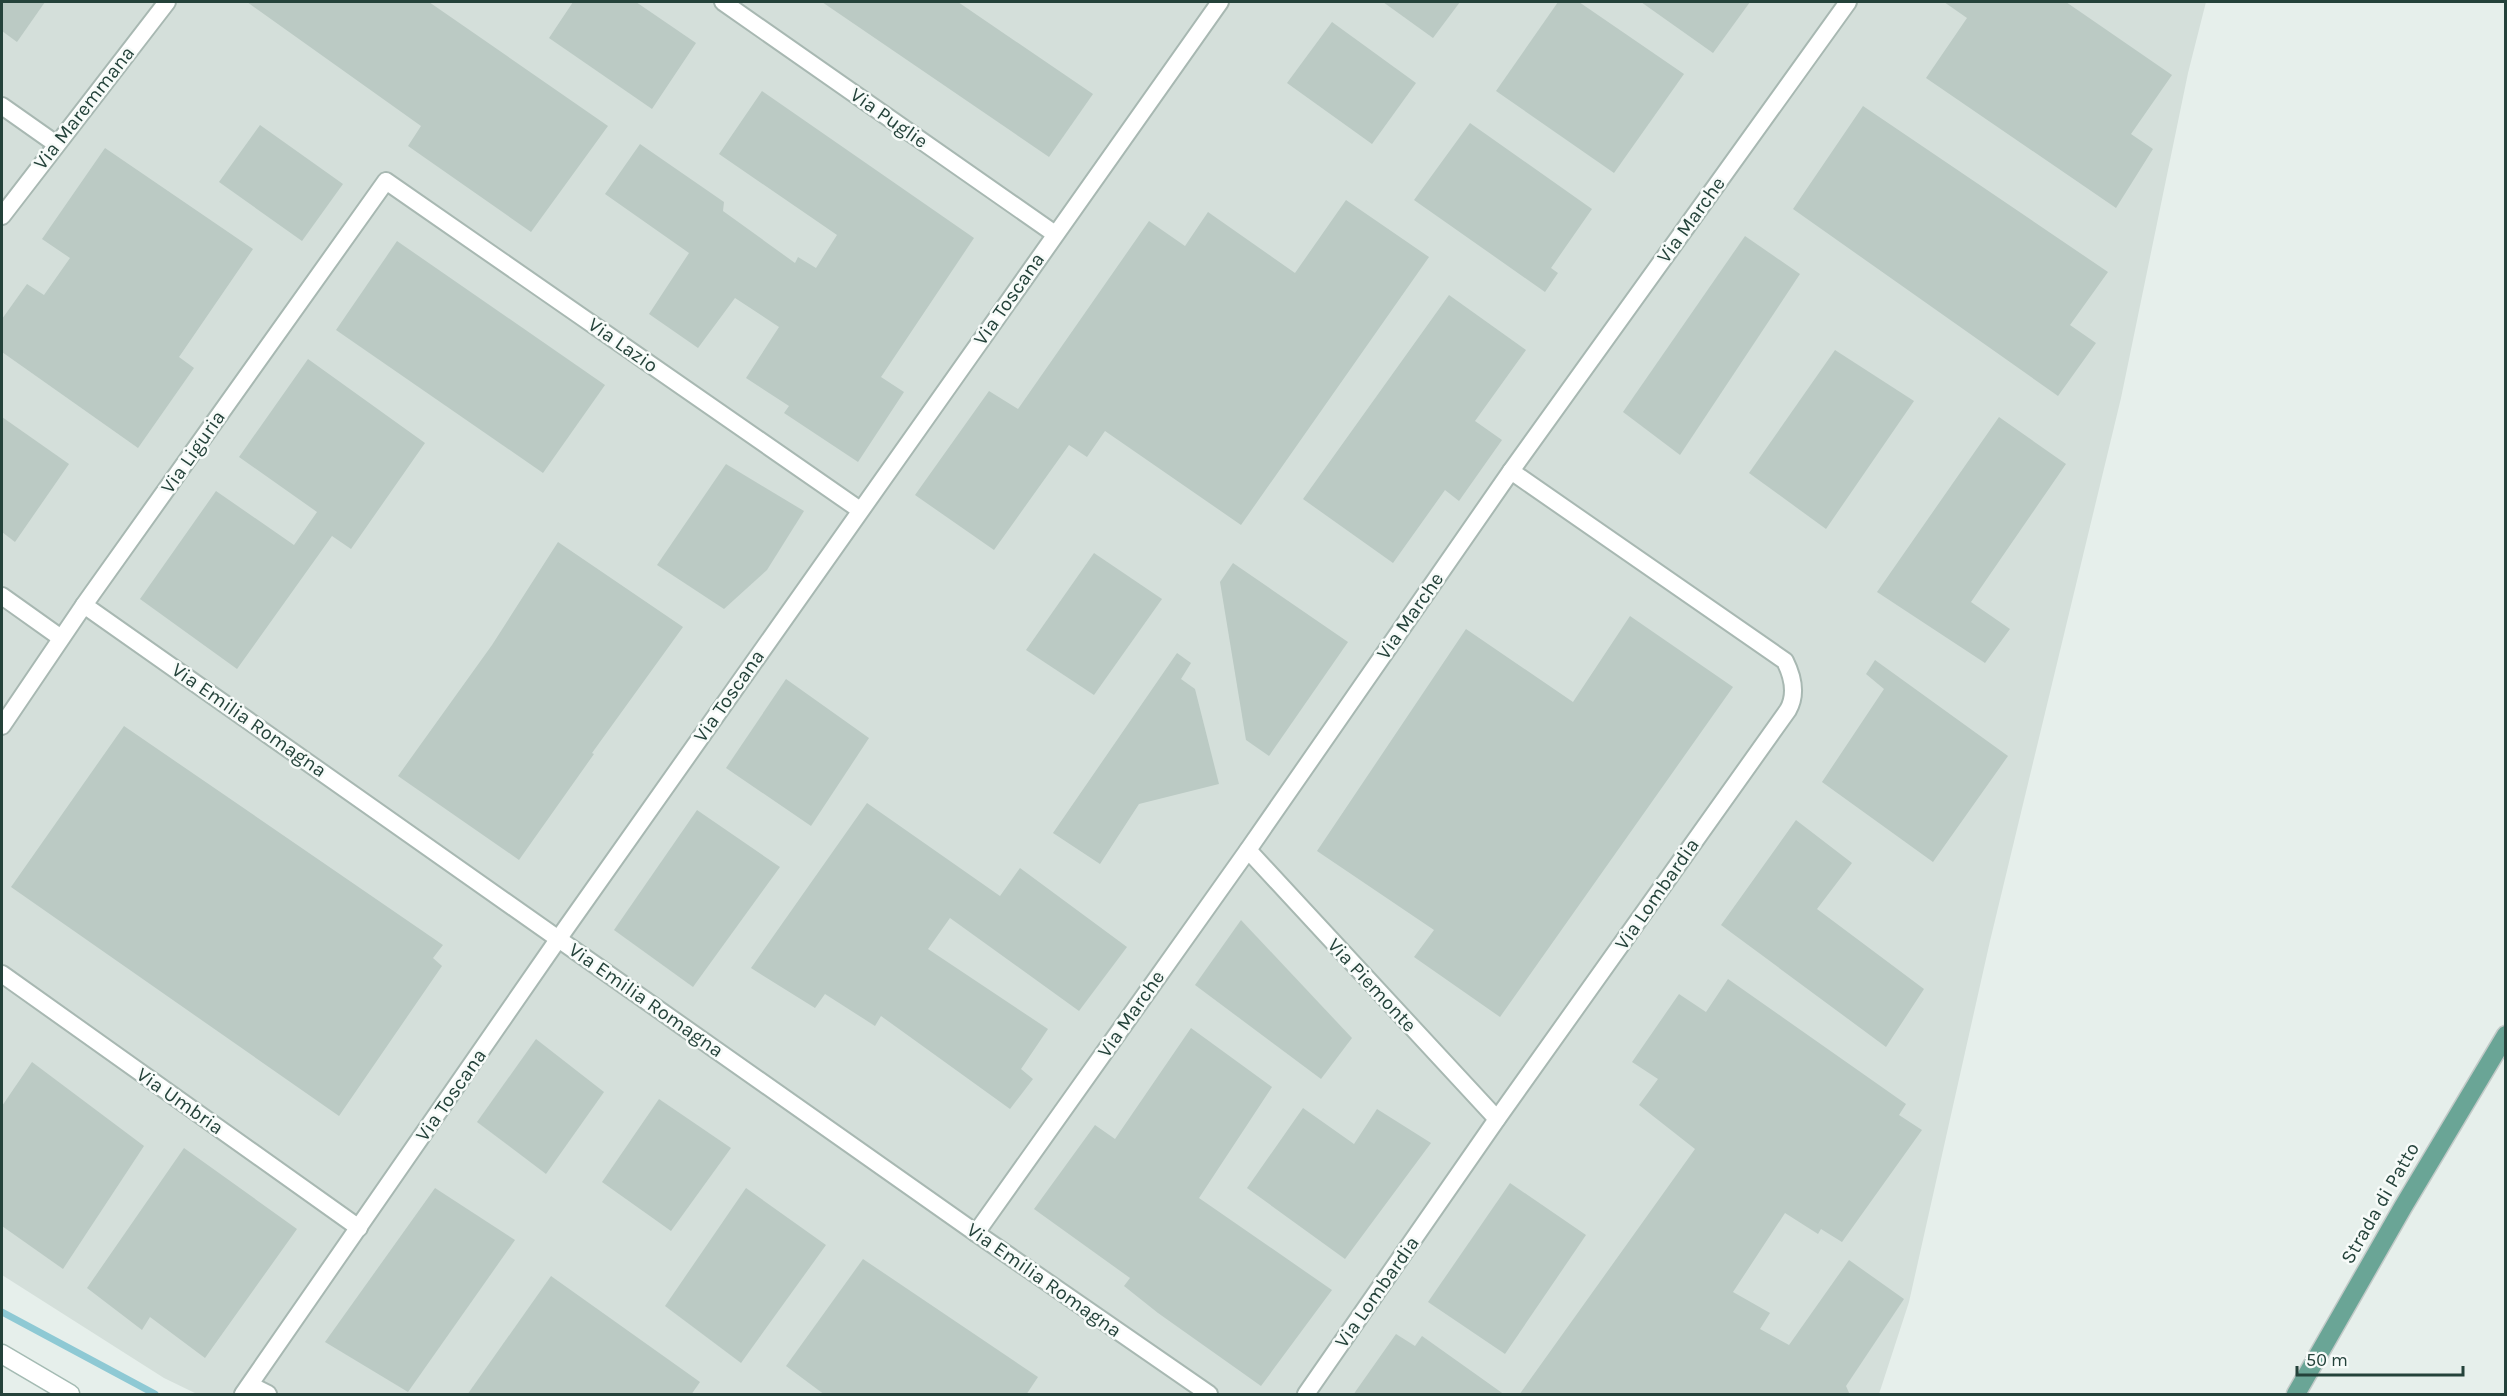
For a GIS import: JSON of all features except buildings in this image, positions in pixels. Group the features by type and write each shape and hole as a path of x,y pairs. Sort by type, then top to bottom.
{"main road":[{"name":"Strada di Patto","path":"2296,1395 2403,1207 2505,1035"},
{"path":"2,1354 70,1395"}],"street":[{"name":"Via Maremmana","path":"2,216 167,2"},
{"name":"Via Puglie","path":"723,2 1055,234"},
{"name":"Via Toscana","path":"247,1390 559,938 1220,2"},
{"name":"Via Marche","path":"976,1233 1248,850 1511,471 1848,2"},
{"path":"2,106 56,144"},
{"name":"Via Lazio","path":"386,181 860,510"},
{"name":"Via Liguria","path":"2,726 84,605 386,181"},
{"name":"Via Lombardia","path":"1306,1395 1497,1119 1788,710 1794,695 1791,673 1785,661 1511,471"},
{"path":"2,596 61,638"},
{"name":"Via Emilia Romagna","path":"84,605 1209,1395"},
{"name":"Via Piemonte","path":"1248,850 1497,1119"},
{"name":"Via Umbria","path":"2,974 359,1228"},
{"path":"247,1390 268,1395"}],"shaded area":[{"path":"2,2 2206,2 2188,73 2121,398 1990,941 1909,1302 1879,1394 197,1394 164,1378 2,1275"}],"waterway":[{"path":"2,1312 155,1394"}]}
